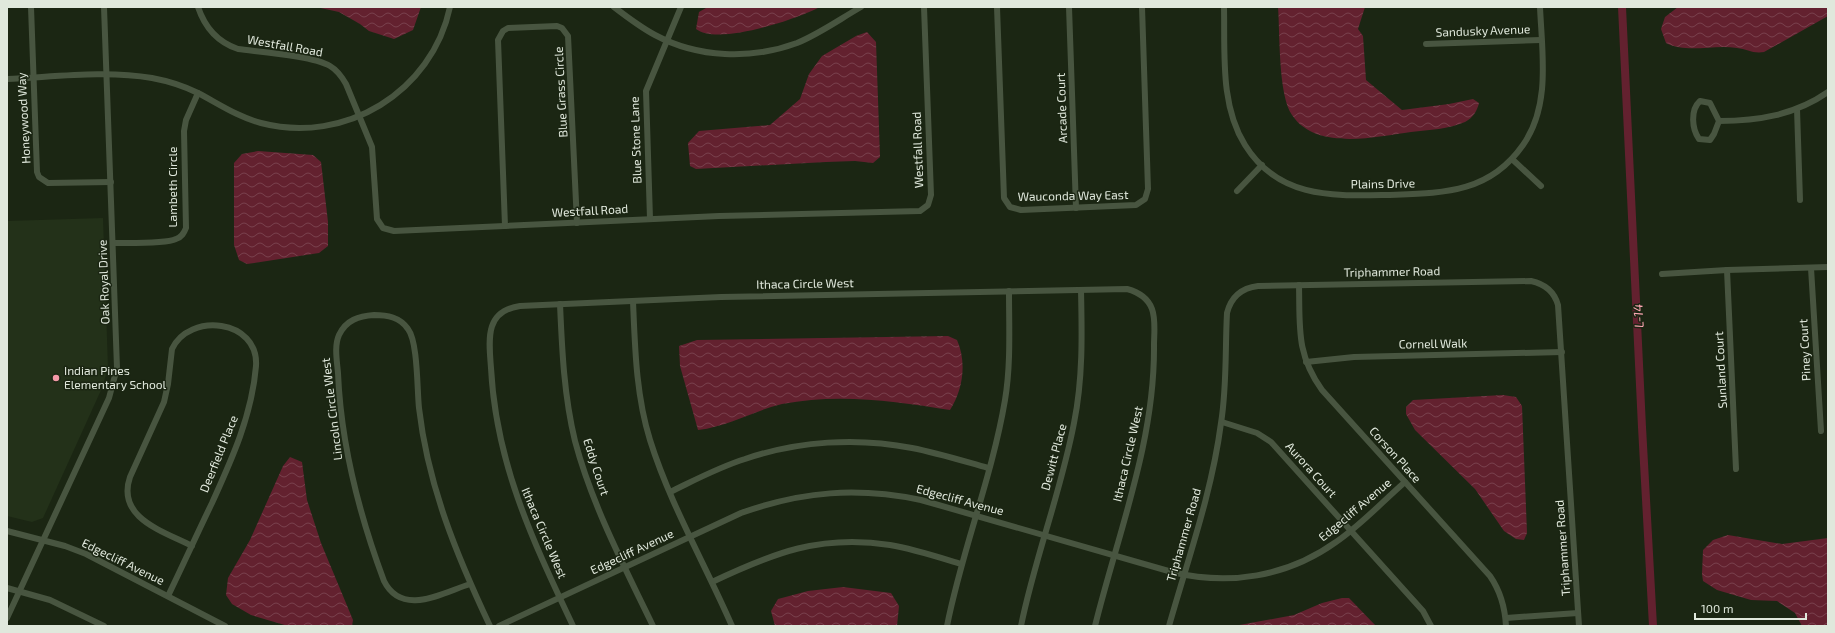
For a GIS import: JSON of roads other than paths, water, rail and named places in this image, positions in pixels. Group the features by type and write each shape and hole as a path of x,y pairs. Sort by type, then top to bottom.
{"street":[{"name":"Honeywood Way","path":"30,7 37,172 39,177 48,183 54,184 111,182"},
{"name":"Oak Royal Drive","path":"7,618 109,398 115,380 118,355 104,7"},
{"name":"Westfall Road","path":"198,7 209,30 227,45 238,49 314,60 333,68 340,75 346,84 372,147 377,219 383,228 394,231 650,219 914,212 924,209 928,205 931,195 924,7"},
{"path":"7,79 107,75 153,79 198,93 243,117 278,127 314,128 333,125 359,117 379,106 394,96 420,70 439,39 450,7"},
{"path":"614,7 638,25 667,40 685,47 723,54 742,54 768,51 804,39 861,7"},
{"name":"Blue Stone Lane","path":"650,219 645,97 647,86 682,7"},
{"name":"Wauconda Way East","path":"997,7 1004,198 1010,207 1015,209 1136,205 1145,199 1147,194 1142,7"},
{"name":"Arcade Court","path":"1069,7 1076,208"},
{"name":"Plains Drive","path":"1224,7 1227,88 1231,114 1238,133 1246,146 1262,165 1290,185 1320,194 1336,196 1429,194 1447,192 1472,186 1491,176 1512,159 1524,144 1538,116 1543,85 1540,7"},
{"name":"Blue Grass Circle","path":"505,226 498,40 503,31 513,27 557,26 562,28 568,36 578,223"},
{"name":"Sandusky Avenue","path":"1426,44 1541,40"},
{"path":"1719,121 1745,121 1764,118 1797,109 1828,92"},
{"name":"Lambeth Circle","path":"113,243 171,241 181,237 184,233 186,228 184,131 186,120 198,93"},
{"path":"1700,101 1710,103 1719,121 1710,140 1700,139 1694,128 1694,109 1696,104 1700,101"},
{"path":"1797,109 1800,200"},
{"path":"1512,159 1541,186"},
{"path":"1237,191 1262,165"},
{"path":"1662,274 1727,270 1828,267"},
{"name":"Piney Court","path":"1811,268 1821,432"},
{"name":"Sunland Court","path":"1727,270 1736,469"},
{"name":"Triphammer Road","path":"1169,626 1209,486 1222,422 1227,359 1227,313 1231,303 1238,294 1253,287 1523,281 1536,282 1550,290 1556,300 1559,311 1579,626"},
{"name":"Corson Place","path":"1298,285 1300,337 1306,362 1322,390 1493,581 1501,595 1506,618 1506,626"},
{"name":"Ithaca Circle West","path":"572,626 525,521 505,461 494,404 489,340 491,329 496,319 509,309 520,306 721,297 1121,289 1132,291 1146,300 1154,315 1154,354 1148,420 1138,471 1095,626"},
{"name":"Dewitt Place","path":"1021,626 1044,536 1069,449 1078,402 1082,340 1081,290"},
{"path":"947,626 961,564 999,430 1008,381 1010,349 1009,291"},
{"path":"633,301 636,365 643,414 657,462 732,626"},
{"name":"Eddy Court","path":"560,304 565,387 575,440 584,473 596,505 653,626"},
{"name":"Lincoln Circle West","path":"470,584 415,601 398,598 390,591 384,581 370,544 357,499 346,450 341,417 337,344 343,328 356,318 382,315 393,317 406,326 412,335 419,410 431,472 449,533 470,584 490,626"},
{"name":"Deerfield Place","path":"168,596 192,546 242,435 246,421 256,364 253,350 248,340 240,332 224,326 202,326 191,329 182,335 174,344 164,402 130,477 127,488 129,503 139,517 192,546"},
{"name":"Cornell Walk","path":"1306,362 1354,357 1562,352"},
{"name":"Aurora Court","path":"1222,422 1257,433 1267,438 1423,611 1431,626"},
{"path":"670,492 744,459 791,447 820,443 869,442 898,445 928,451 988,468"},
{"name":"Edgecliff Avenue","path":"499,626 691,536 762,506 798,497 833,492 877,493 899,496 1184,575 1223,579 1270,574 1308,559 1337,542 1405,482"},
{"name":"Edgecliff Avenue","path":"7,531 43,540 86,554 225,626"},
{"path":"712,582 764,558 786,550 830,542 853,541 891,545 961,564"},
{"path":"7,588 50,600 100,625"},
{"path":"1506,618 1578,613"}],"water":[{"path":"316,7 421,7 413,30 394,39 369,31 339,12"},
{"path":"820,7 776,24 739,33 707,33 696,29 699,12 706,8"},
{"path":"1278,7 1365,7 1358,29 1363,36 1366,80 1402,110 1449,104 1473,99 1479,103 1476,111 1465,122 1439,129 1381,137 1347,139 1331,138 1316,134 1303,126 1292,115 1287,106 1282,79"},
{"path":"1678,7 1828,7 1828,16 1764,52 1728,47 1683,48 1666,43 1661,29 1665,17"},
{"path":"867,32 876,42 880,157 873,163 855,161 696,169 690,166 688,143 699,131 770,125 800,99 809,74 822,56 856,36"},
{"path":"258,151 313,155 321,162 328,222 328,246 319,253 247,264 239,260 234,245 234,163 242,154"},
{"path":"948,336 957,340 963,367 961,385 950,410 887,401 824,399 782,404 761,410 731,422 698,430 680,366 679,346 697,340"},
{"path":"1503,395 1516,397 1522,406 1527,533 1524,540 1516,539 1504,531 1475,489 1415,430 1406,414 1406,407 1413,400"},
{"path":"290,457 302,462 307,500 321,543 353,620 352,626 288,626 251,615 232,604 226,595 228,578 250,540 283,466"},
{"path":"1728,535 1782,544 1828,538 1828,626 1802,626 1795,613 1777,601 1751,600 1717,590 1703,581 1703,550 1713,540"},
{"path":"843,587 891,593 899,606 897,626 775,626 771,611 778,599 808,591"},
{"path":"1342,598 1349,598 1376,626 1234,626 1294,615 1322,603"}],"waterway":[{"name":"L-14","path":"1622,7 1653,626"}],"place":[{"name":"Indian Pines Elementary School","path":"56,378"}]}
